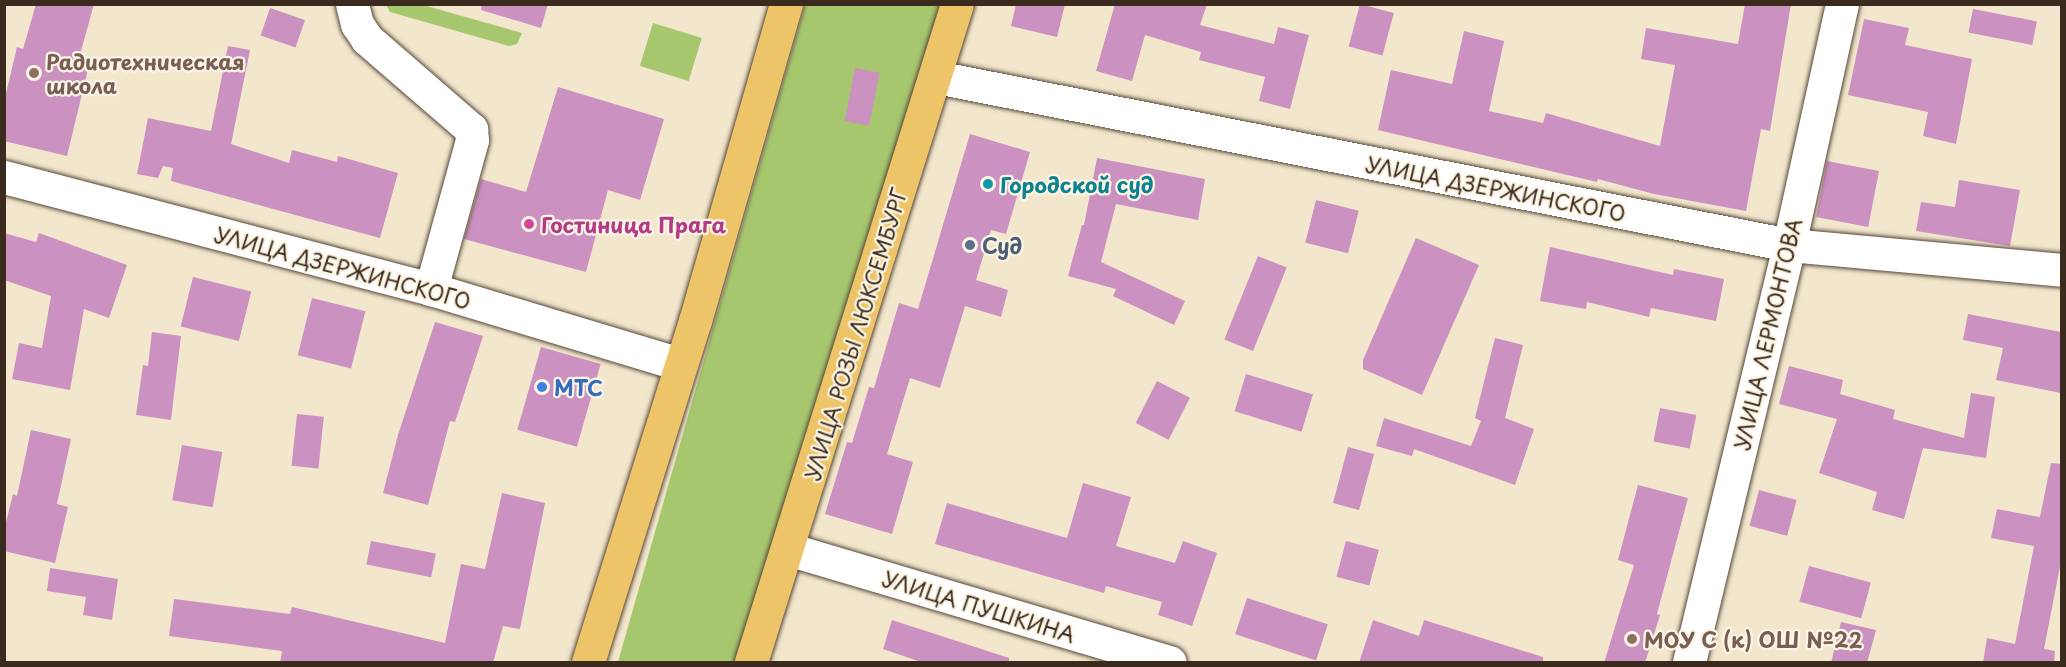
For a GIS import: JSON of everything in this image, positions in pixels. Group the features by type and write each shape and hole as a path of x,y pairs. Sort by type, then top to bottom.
{"main road":[{"path":"588,663 680,364 786,4"},
{"name":"УЛИЦА РОЗЫ ЛЮКСЕМБУРГ","path":"751,663 957,4"}],"street":[{"path":"352,4 357,24 368,39 471,129 472,140 431,290"},
{"name":"УЛИЦА ЛЕРМОНТОВА","path":"1689,663 1789,245 1842,4"},
{"name":"УЛИЦА ДЗЕРЖИНСКОГО","path":"936,77 1789,245 2061,270"},
{"name":"УЛИЦА ДЗЕРЖИНСКОГО","path":"4,177 431,290 680,364"},
{"name":"УЛИЦА ПУШКИНА","path":"788,549 1170,663"}],"green space":[{"path":"386,5 423,5 522,33 517,44 509,46 390,12"},
{"path":"805,5 941,5 736,662 618,662"},
{"path":"653,23 702,38 689,81 640,66"}],"building":[{"path":"36,4 94,4 78,62 89,65 67,156 4,141 4,102 17,47 23,49"},
{"path":"482,4 548,4 541,28 481,10"},
{"path":"1016,4 1065,4 1057,37 1011,26"},
{"path":"1115,4 1207,4 1200,25 1274,44 1278,27 1309,35 1290,109 1259,101 1265,77 1199,60 1201,52 1145,35 1132,81 1096,71"},
{"path":"1360,4 1394,13 1382,56 1349,47"},
{"path":"1745,4 1791,4 1770,131 1761,129 1746,211 1654,194 1598,179 1597,182 1378,130 1391,70 1452,84 1464,31 1504,41 1489,111 1543,123 1546,113 1660,146 1675,65 1641,59 1646,28 1738,44"},
{"path":"270,8 305,20 296,47 261,35"},
{"path":"1973,9 2037,21 2032,45 1968,33"},
{"path":"1864,19 1909,28 1905,45 1972,59 1956,144 1923,136 1928,112 1848,95"},
{"path":"228,46 250,50 231,144 289,163 292,150 337,162 338,156 398,173 380,238 171,181 173,168 163,166 158,178 137,174 148,118 211,131"},
{"path":"855,68 880,73 869,126 845,121"},
{"path":"558,87 664,119 640,200 608,190 586,272 464,239 481,179 526,192"},
{"path":"970,134 1030,152 1006,234 991,230 976,280 1008,290 1001,317 965,306 940,388 910,378 887,454 913,462 892,534 825,514 847,442 852,443 869,387 874,388 899,303 918,309"},
{"path":"1097,158 1205,179 1198,220 1116,204 1101,262 1185,301 1174,325 1113,296 1116,289 1068,276 1082,225 1084,225"},
{"path":"1827,161 1879,171 1868,227 1816,217"},
{"path":"1959,180 2020,190 2010,246 1916,231 1921,202 1955,207"},
{"path":"1316,200 1359,211 1348,253 1305,243"},
{"path":"4,233 36,242 39,233 127,265 109,318 84,309 70,390 12,379 19,343 42,348 51,296 4,280"},
{"path":"1416,238 1479,265 1422,395 1363,369 1363,360"},
{"path":"1550,247 1673,275 1674,269 1724,279 1716,321 1651,308 1649,317 1587,302 1586,309 1540,301"},
{"path":"1258,256 1287,268 1253,351 1224,339"},
{"path":"193,277 251,292 239,341 181,326"},
{"path":"312,298 365,311 351,369 298,355"},
{"path":"1968,314 2061,332 2061,393 1996,380 2003,348 1963,340"},
{"path":"435,322 483,336 455,422 450,421 428,505 383,493 398,435"},
{"path":"152,332 181,336 171,420 136,415 143,365 148,366"},
{"path":"1495,338 1523,345 1505,418 1534,429 1515,485 1414,449 1412,456 1376,446 1384,418 1471,446 1481,421 1475,418"},
{"path":"541,347 601,364 577,447 517,430"},
{"path":"1789,366 1843,380 1840,394 1895,410 1893,419 1964,438 1971,393 1995,397 1986,458 1923,448 1904,519 1872,510 1877,492 1819,473 1837,419 1779,404"},
{"path":"1246,374 1313,394 1302,432 1235,411"},
{"path":"1157,381 1190,398 1169,440 1136,423"},
{"path":"1660,408 1696,415 1690,448 1654,441"},
{"path":"297,414 324,417 318,469 292,466"},
{"path":"31,430 71,439 57,504 68,507 55,563 4,551 4,530 13,494 17,496"},
{"path":"182,445 222,452 213,507 172,500"},
{"path":"1348,447 1374,454 1359,510 1333,503"},
{"path":"2051,463 2061,464 2061,561 2044,649 2055,651 2054,663 1983,663 1987,638 2015,644 2034,546 1991,538 1997,509 2040,517"},
{"path":"1083,483 1131,497 1116,546 1175,563 1183,541 1217,553 1192,626 1158,615 1162,602 1106,586 1104,593 935,544 947,503 1067,538"},
{"path":"1638,485 1688,498 1657,614 1660,615 1645,663 1604,663 1634,565 1618,560"},
{"path":"1759,490 1797,500 1787,536 1749,526"},
{"path":"502,493 545,503 520,629 503,626 493,663 280,663 282,651 169,636 174,599 290,614 292,607 445,643 461,564 485,569"},
{"path":"371,541 436,554 431,577 366,565"},
{"path":"1346,541 1379,550 1369,586 1336,577"},
{"path":"1809,566 1871,583 1861,618 1799,602"},
{"path":"50,568 118,579 112,620 83,615 86,597 47,591"},
{"path":"1247,598 1328,624 1316,660 1235,634"},
{"path":"892,620 1009,658 1009,663 924,663 883,649"},
{"path":"1373,620 1419,636 1424,620 1543,657 1543,663 1359,663"},
{"path":"1841,622 1876,630 1867,663 1831,663"}],"place":[{"name":"Радиотехническая школа","path":"34,73"},
{"name":"Городской суд","path":"988,184"},
{"name":"Гостиница Прага","path":"529,224"},
{"name":"Суд","path":"970,245"},
{"name":"МТС","path":"542,387"},
{"name":"МОУ С (к) ОШ №22","path":"1632,639"}]}
